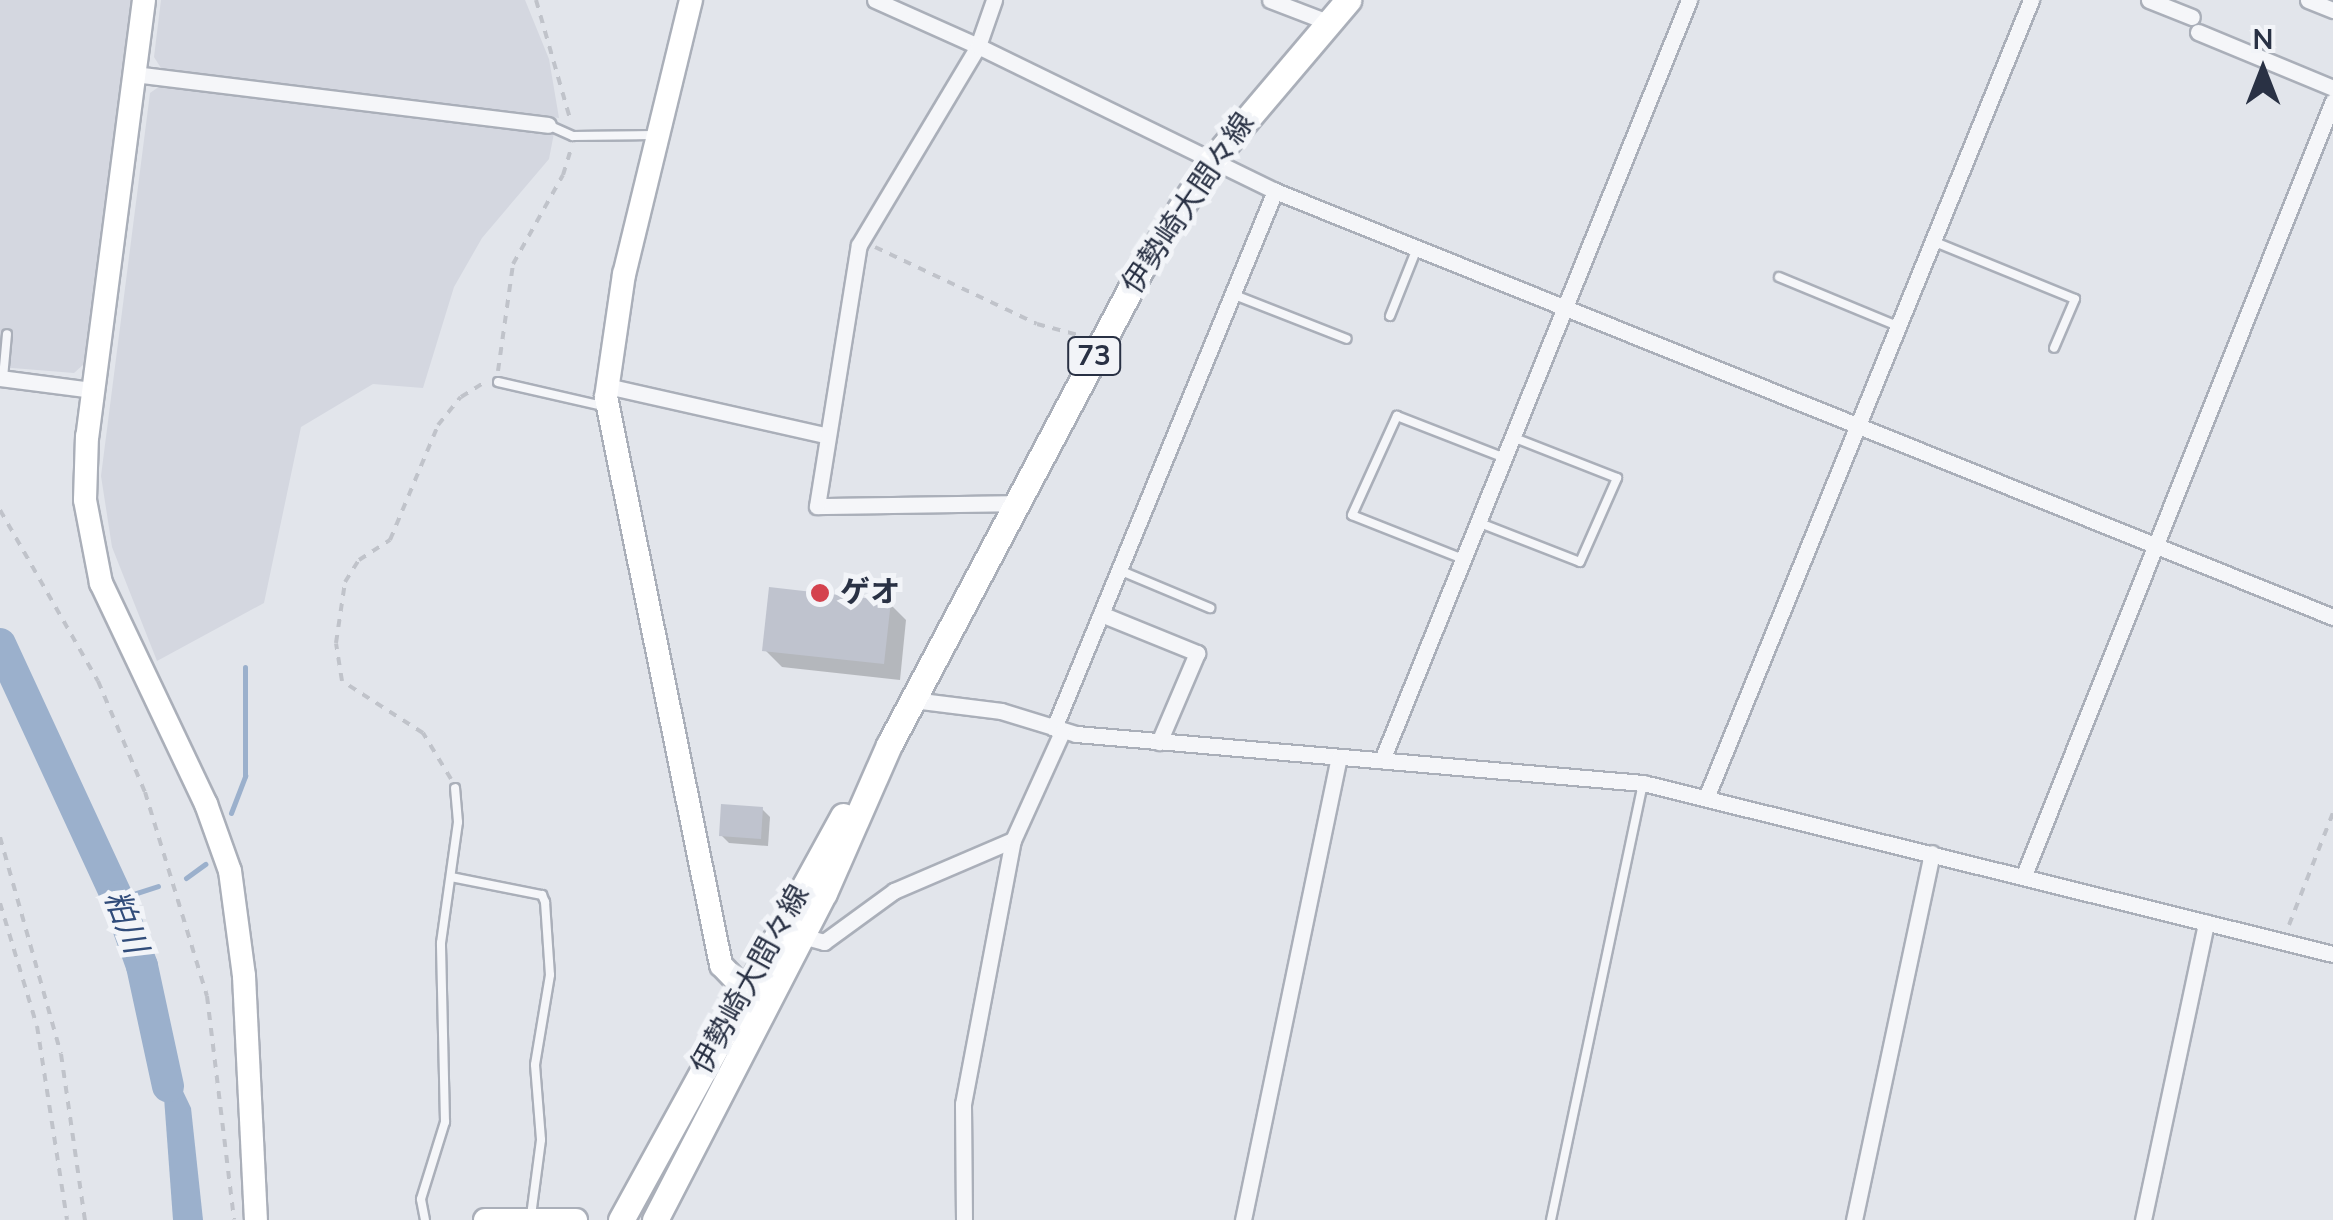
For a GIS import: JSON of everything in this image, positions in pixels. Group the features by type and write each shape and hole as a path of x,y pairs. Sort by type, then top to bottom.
{"main road":[{"name":"伊勢崎大間々線","path":"621,1220 744,988 889,745 1102,341 1210,163 1326,21 1348,0"},
{"name":"伊勢崎大間々線","path":"656,1220 802,936 889,745"}],"street":[{"path":"144,0 85,468 92,552 114,615 220,839 237,900 256,1220"},
{"path":"691,0 610,344 607,396 721,965 744,988"},
{"path":"875,0 1275,191 2333,617"},
{"path":"994,0 978,46 862,241 826,435 817,506 1017,503"},
{"path":"1270,0 1326,21"},
{"path":"1382,760 1569,308 1689,0"},
{"path":"1706,798 2032,0"},
{"path":"2149,0 2333,88"},
{"path":"2308,0 2333,10"},
{"path":"134,74 548,124"},
{"path":"2024,874 2152,543 2333,101"},
{"path":"964,1220 963,1104 1014,840 1101,614 1275,191"},
{"path":"2,378 93,390"},
{"path":"607,396 826,435"},
{"path":"1101,614 1197,653 1159,742"},
{"path":"913,700 1001,711 1058,730 1159,742 1643,784 2024,874 2333,954"},
{"path":"1243,1220 1339,758"},
{"path":"802,936 824,942 894,891 1014,840"},
{"path":"1854,1220 1932,852"},
{"path":"2144,1220 2206,923"},
{"path":"486,1220 531,1216 576,1220"}],"lane":[{"path":"548,124 573,136 612,130 658,136"},
{"path":"1934,242 2075,298 2054,348"},
{"path":"1390,316 1417,248"},
{"path":"1779,277 1900,327"},
{"path":"1232,294 1347,338"},
{"path":"2,378 6,334"},
{"path":"498,382 607,396"},
{"path":"1464,560 1352,515 1398,416 1506,459"},
{"path":"1480,523 1580,562 1617,478 1515,438"},
{"path":"1119,570 1210,608"},
{"path":"1551,1220 1643,784"},
{"path":"425,1220 421,1199 446,1122 442,943 458,822 454,788"},
{"path":"450,877 542,895 545,902 550,975 535,1065 540,1140 531,1216"}],"path":[{"path":"454,788 424,733 342,681 336,643 345,582 359,560 390,540 438,426 460,397 482,382 498,382 513,264 563,175 573,136 536,0"},
{"path":"862,241 1038,324 1102,341"},
{"path":"0,510 98,681 145,792 206,996 234,1220"},
{"path":"2283,942 2333,813"},
{"path":"0,837 62,1054 85,1220"},
{"path":"0,903 37,1026 67,1220"}],"shaded area":[{"path":"0,0 132,0 84,364 74,373 0,367"},
{"path":"161,0 525,0 549,59 559,118 161,68 154,57"},
{"path":"160,86 554,133 549,159 482,238 454,287 423,388 373,384 301,427 264,603 157,661 112,547 101,476 150,93"}],"water":[{"path":"160,1043 191,1108 203,1220 173,1220"}],"building":[{"path":"769,587 891,601 884,664 762,651"},
{"path":"721,804 763,807 761,839 719,836"}],"waterway":[{"name":"粕川","path":"0,644 118,899 142,966 168,1086"},
{"path":"231,813 245,776 245,667"},
{"path":"186,878 205,864"},
{"path":"118,899 158,886"}],"place":[{"name":"ゲオ","path":"820,593"}]}
